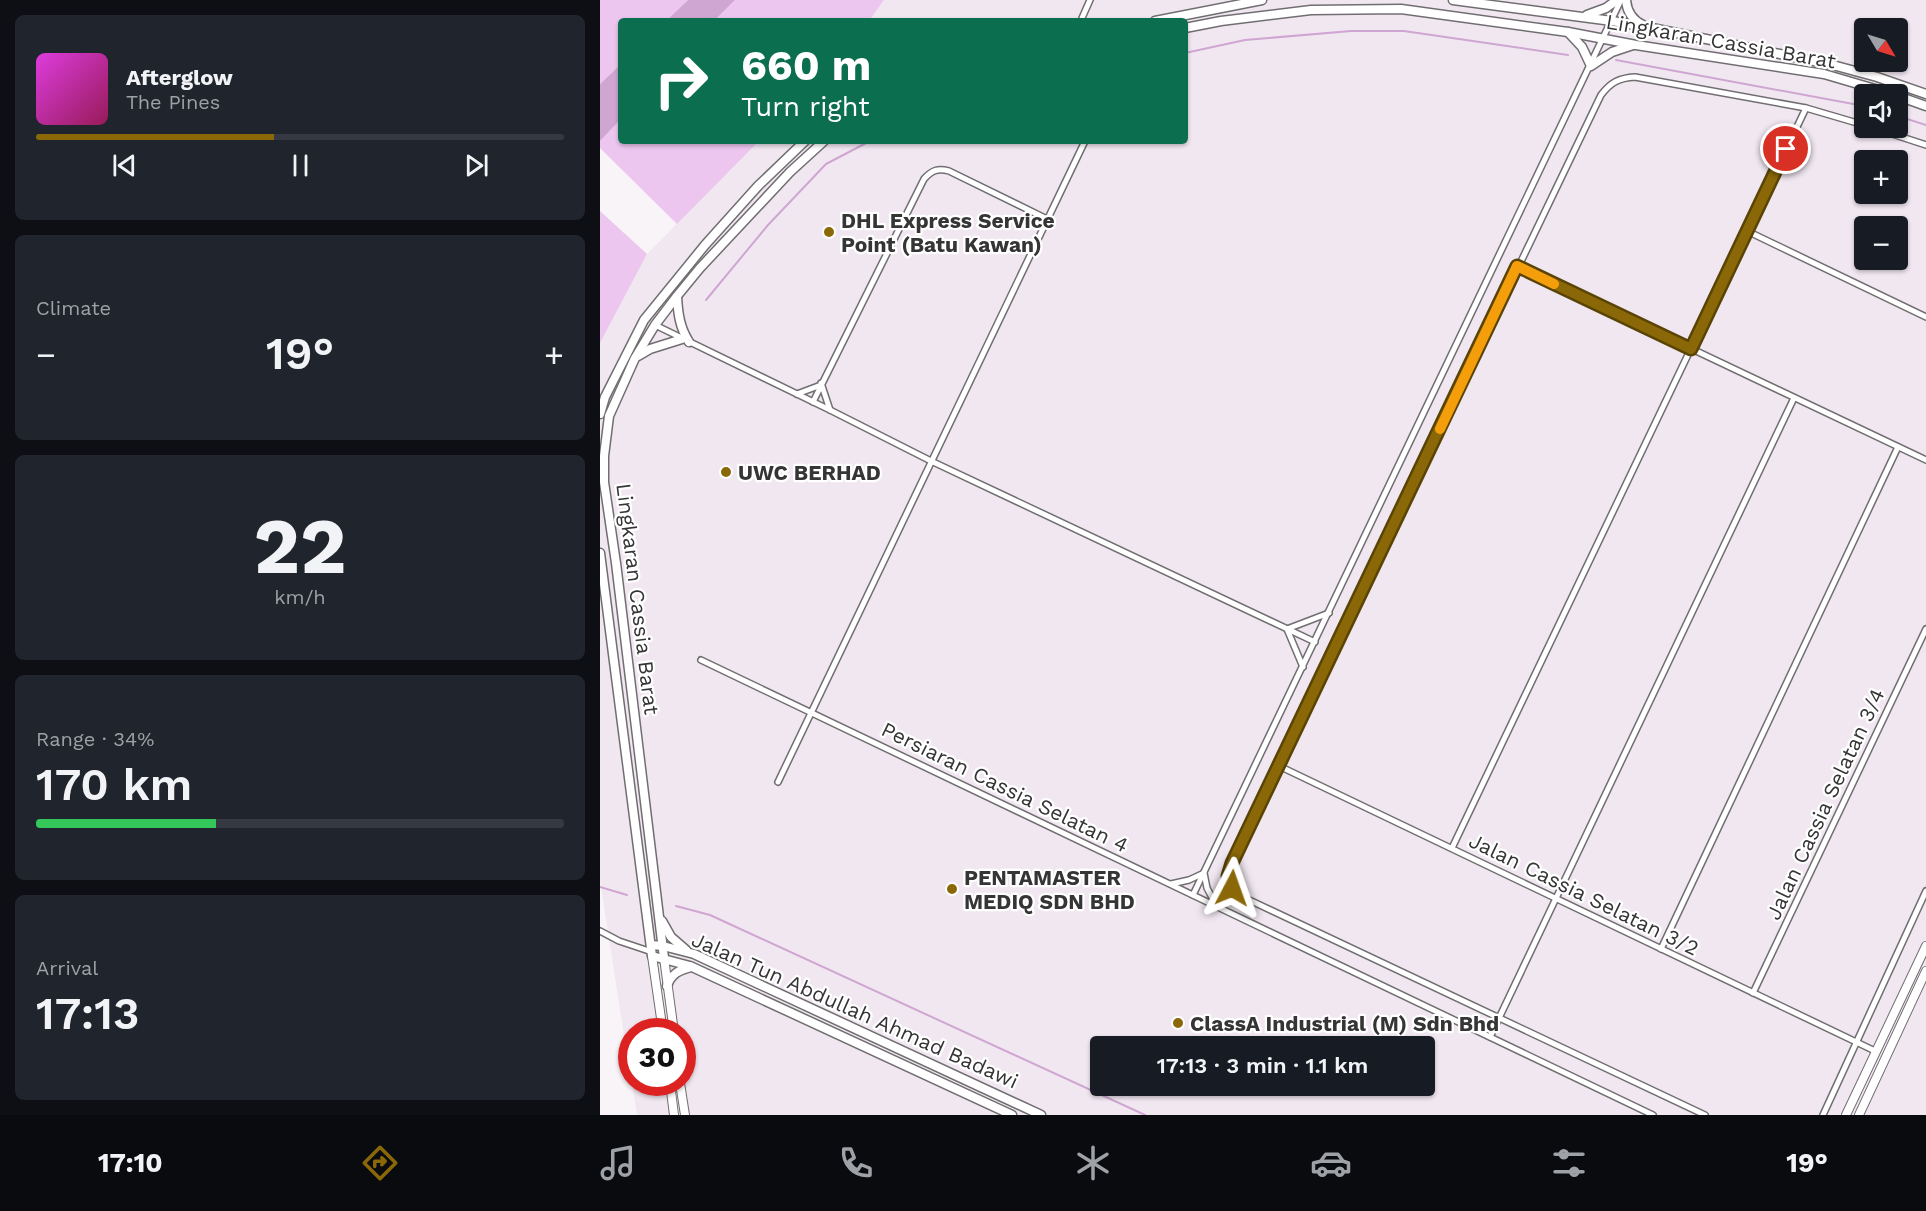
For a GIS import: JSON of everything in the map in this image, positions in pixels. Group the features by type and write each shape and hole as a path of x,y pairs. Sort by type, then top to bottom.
{"main road":[{"path":"1170,18 1262,0"},
{"name":"Lingkaran Cassia Barat","path":"1453,0 1647,27 1829,64 1877,76 1926,94"},
{"path":"1580,16 1606,8 1621,0 1636,22 1647,27"},
{"name":"Lingkaran Cassia Barat","path":"1188,27 1311,10 1401,9 1568,32 1636,45 1824,74 1858,84"},
{"path":"1568,32 1582,47 1591,66 1612,52 1636,45"},
{"path":"1908,100 1926,106"},
{"path":"600,414 604,397 644,320 705,245 802,144"},
{"name":"Lingkaran Cassia Barat","path":"664,958 604,482 604,456 609,416 635,358 655,325 677,296 700,268 790,172 821,144"},
{"path":"635,358 650,349 686,341 678,313 677,296"},
{"name":"Lingkaran Cassia Barat","path":"600,553 652,951"},
{"path":"660,918 676,942 690,953"},
{"name":"Jalan Tun Abdullah Ahmad Badawi","path":"652,951 663,946 690,953 1041,1115"},
{"name":"Jalan Tun Abdullah Ahmad Badawi","path":"652,951 1011,1115"},
{"path":"667,986 680,969 691,967"},
{"path":"917,1071 915,1067 917,1063 925,1061"}],"street":[{"path":"1082,18 1090,0"},
{"path":"1193,896 1621,0"},
{"path":"1705,1115 1245,898 1232,888 1228,876 1232,863 1517,266 1601,95 1609,84 1622,78 1635,77 1806,108 1854,122"},
{"path":"1452,849 1806,108"},
{"path":"1905,138 1926,145"},
{"path":"778,782 1084,144"},
{"path":"813,402 924,179 930,173 942,169 950,171 1047,219"},
{"path":"1747,231 1926,317"},
{"path":"1517,266 1926,460"},
{"path":"655,325 931,461 1315,642"},
{"path":"797,394 821,384"},
{"path":"821,384 830,410"},
{"path":"1490,1037 1794,398"},
{"path":"1661,949 1898,447"},
{"path":"1287,629 1329,613"},
{"path":"1287,629 1303,667"},
{"name":"Jalan Cassia Selatan 3/4","path":"1753,993 1926,629"},
{"name":"Persiaran Cassia Selatan 4","path":"700,660 1653,1115"},
{"name":"Jalan Cassia Selatan 3/2","path":"1279,766 1875,1052"},
{"path":"1170,884 1189,880 1204,873"},
{"path":"1204,873 1207,888 1216,906"},
{"path":"1823,1115 1926,891"},
{"path":"600,931 619,941 652,951 661,1018"},
{"path":"1846,1115 1925,951"},
{"path":"664,958 672,1018"},
{"path":"1859,1115 1924,980 1926,971"},
{"path":"672,1096 674,1115"},
{"path":"682,1096 685,1115"}],"shaded area":[{"path":"600,0 688,0 669,18 618,18 618,67 600,84"},
{"path":"688,0 735,0 717,18 669,18"},
{"path":"735,0 884,0 871,18 717,18"},
{"path":"884,0 1926,0 1926,1115 637,1115 634,1096 696,1096 696,1018 621,1018 600,881 600,343 647,254 756,144 1188,144 1188,18 871,18"},
{"path":"618,67 618,122 600,141 600,84"},
{"path":"618,122 618,144 756,144 677,224 600,148 600,141"},
{"path":"600,211 647,254 600,343"}],"waterway":[{"path":"1188,52 1245,40 1351,31 1404,31 1568,55"},
{"path":"1616,60 1854,104"},
{"path":"1908,119 1926,125"},
{"path":"706,300 768,225 826,164 864,144"},
{"path":"600,887 627,895"},
{"path":"676,906 710,915 1145,1115"}],"slow traffic":[{"path":"1440,429 1517,266 1554,284"}],"place":[{"name":"DHL Express Service Point (Batu Kawan)","path":"829,232"},
{"name":"UWC BERHAD","path":"726,472"},
{"name":"PENTAMASTER MEDIQ SDN BHD","path":"952,889"},
{"name":"ClassA Industrial (M) Sdn Bhd","path":"1178,1023"}],"route":[{"path":"1232,888 1228,876 1232,863 1517,266 1691,349 1786,149"}]}
